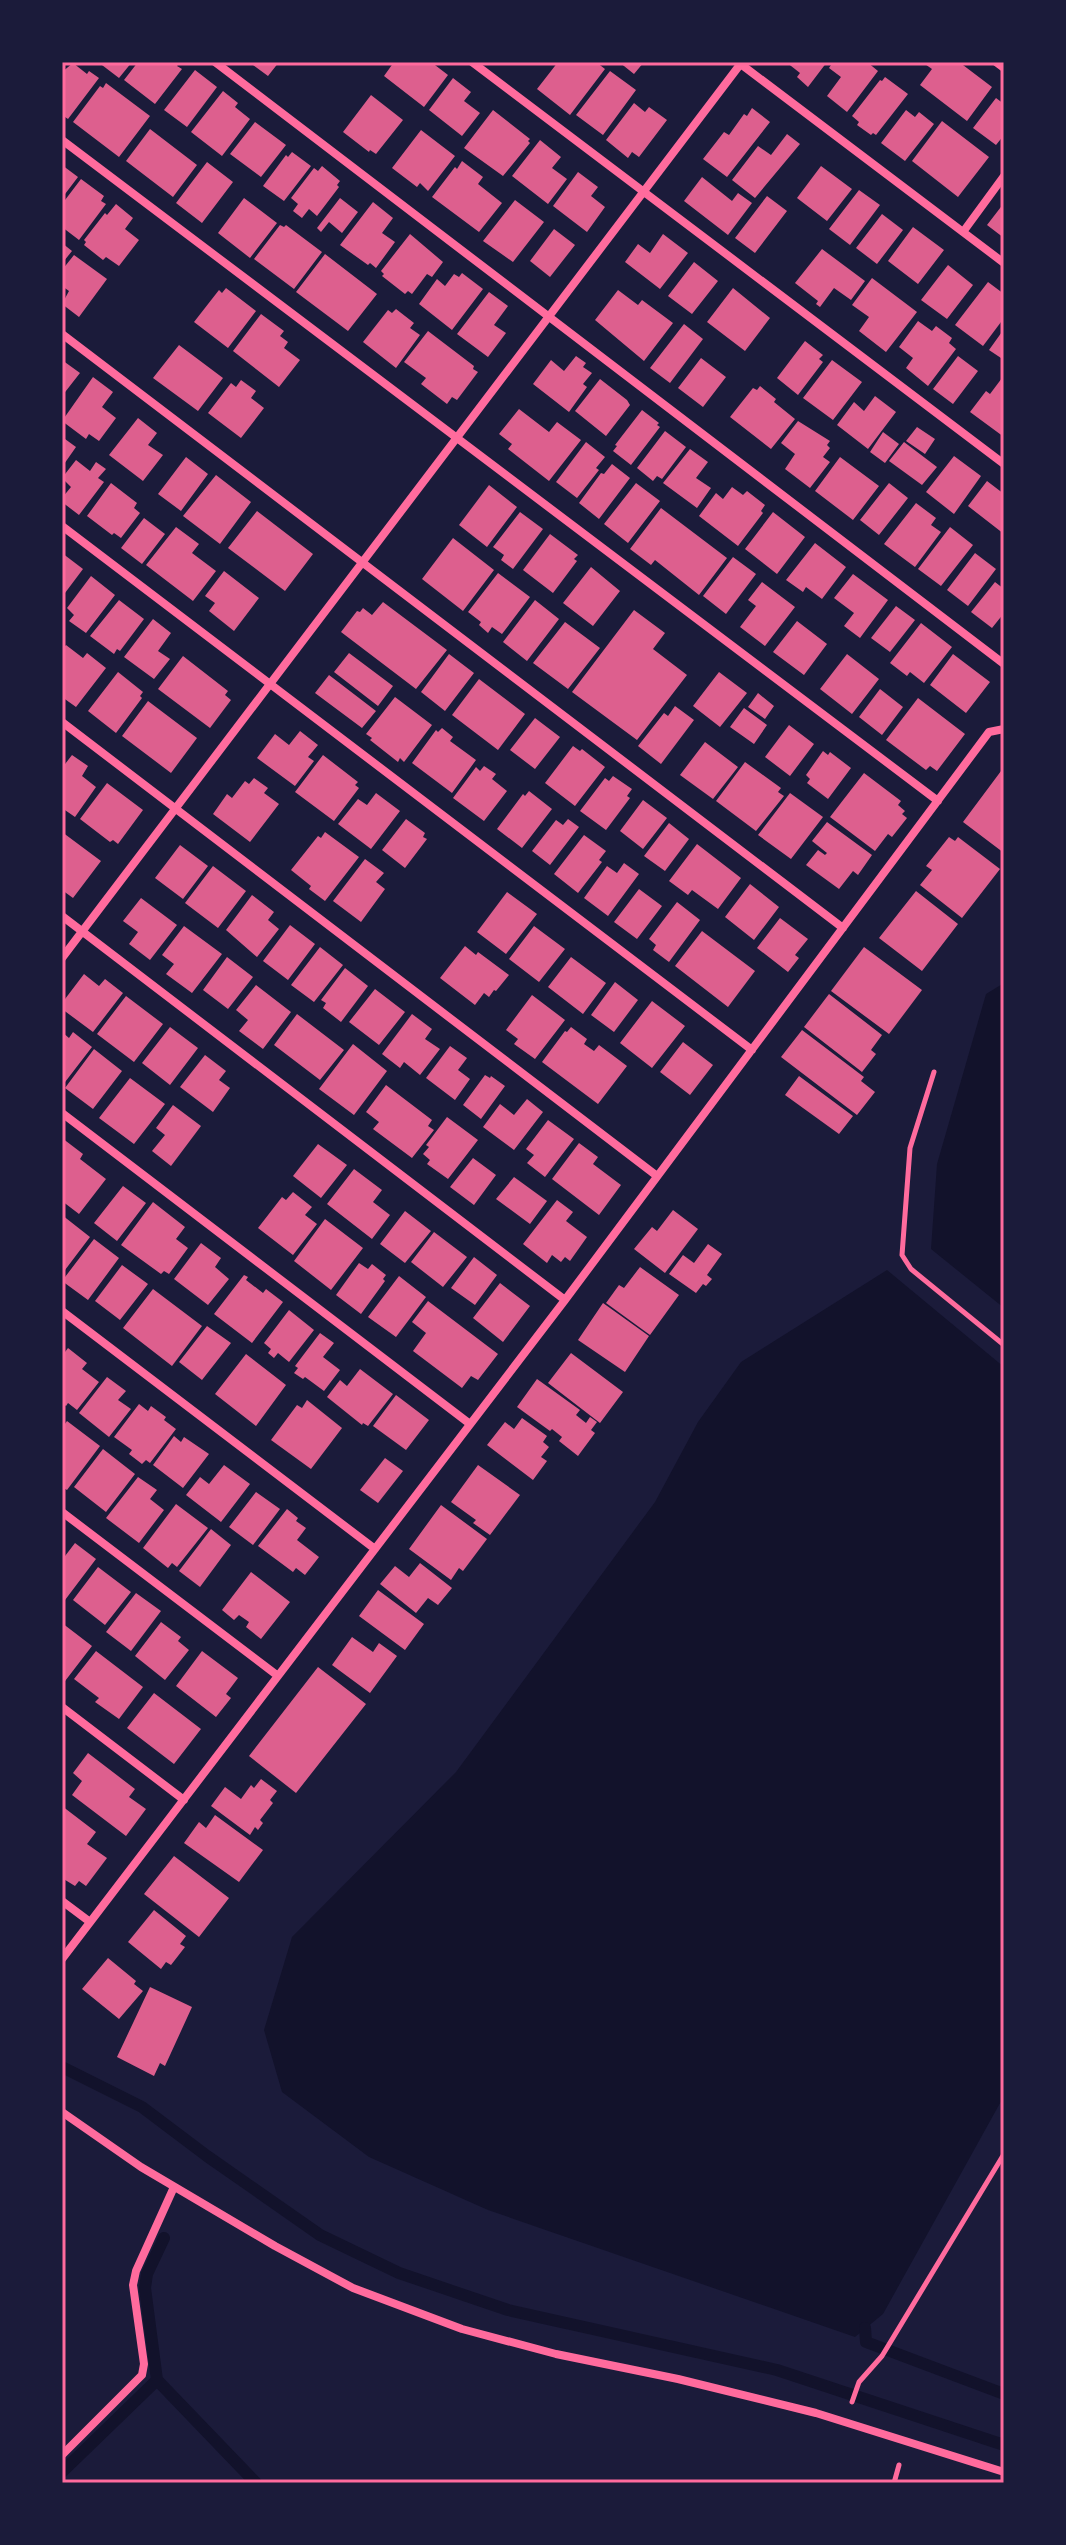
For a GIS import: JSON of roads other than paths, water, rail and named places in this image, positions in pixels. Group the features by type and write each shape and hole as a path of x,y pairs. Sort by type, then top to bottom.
{"street":[{"path":"215,62 1004,664"},
{"path":"472,62 1004,464"},
{"path":"996,62 1004,68"},
{"path":"62,958 740,63 1004,263"},
{"path":"62,140 938,801"},
{"path":"963,232 1004,176"},
{"path":"62,334 843,928"},
{"path":"62,526 752,1050"},
{"path":"62,722 657,1176"},
{"path":"62,1959 565,1300 989,732 1004,729"},
{"path":"62,916 565,1300"},
{"path":"62,1113 470,1424"},
{"path":"62,1311 375,1549"},
{"path":"62,1512 278,1676"},
{"path":"62,1707 184,1800"},
{"path":"62,1901 90,1922"},
{"path":"62,2112 174,2187 353,2288 462,2329 556,2354 678,2379 816,2413 1004,2472"},
{"path":"62,2455 142,2375 144,2364 133,2285 136,2271 174,2187"}],"waterway":[{"path":"62,2067 142,2107 320,2235 399,2273 508,2310 777,2370 1004,2445"},
{"path":"62,2472 157,2380 145,2288 147,2274 164,2238"},
{"path":"865,2328 866,2342 1004,2394"},
{"path":"157,2380 256,2483"}]}
